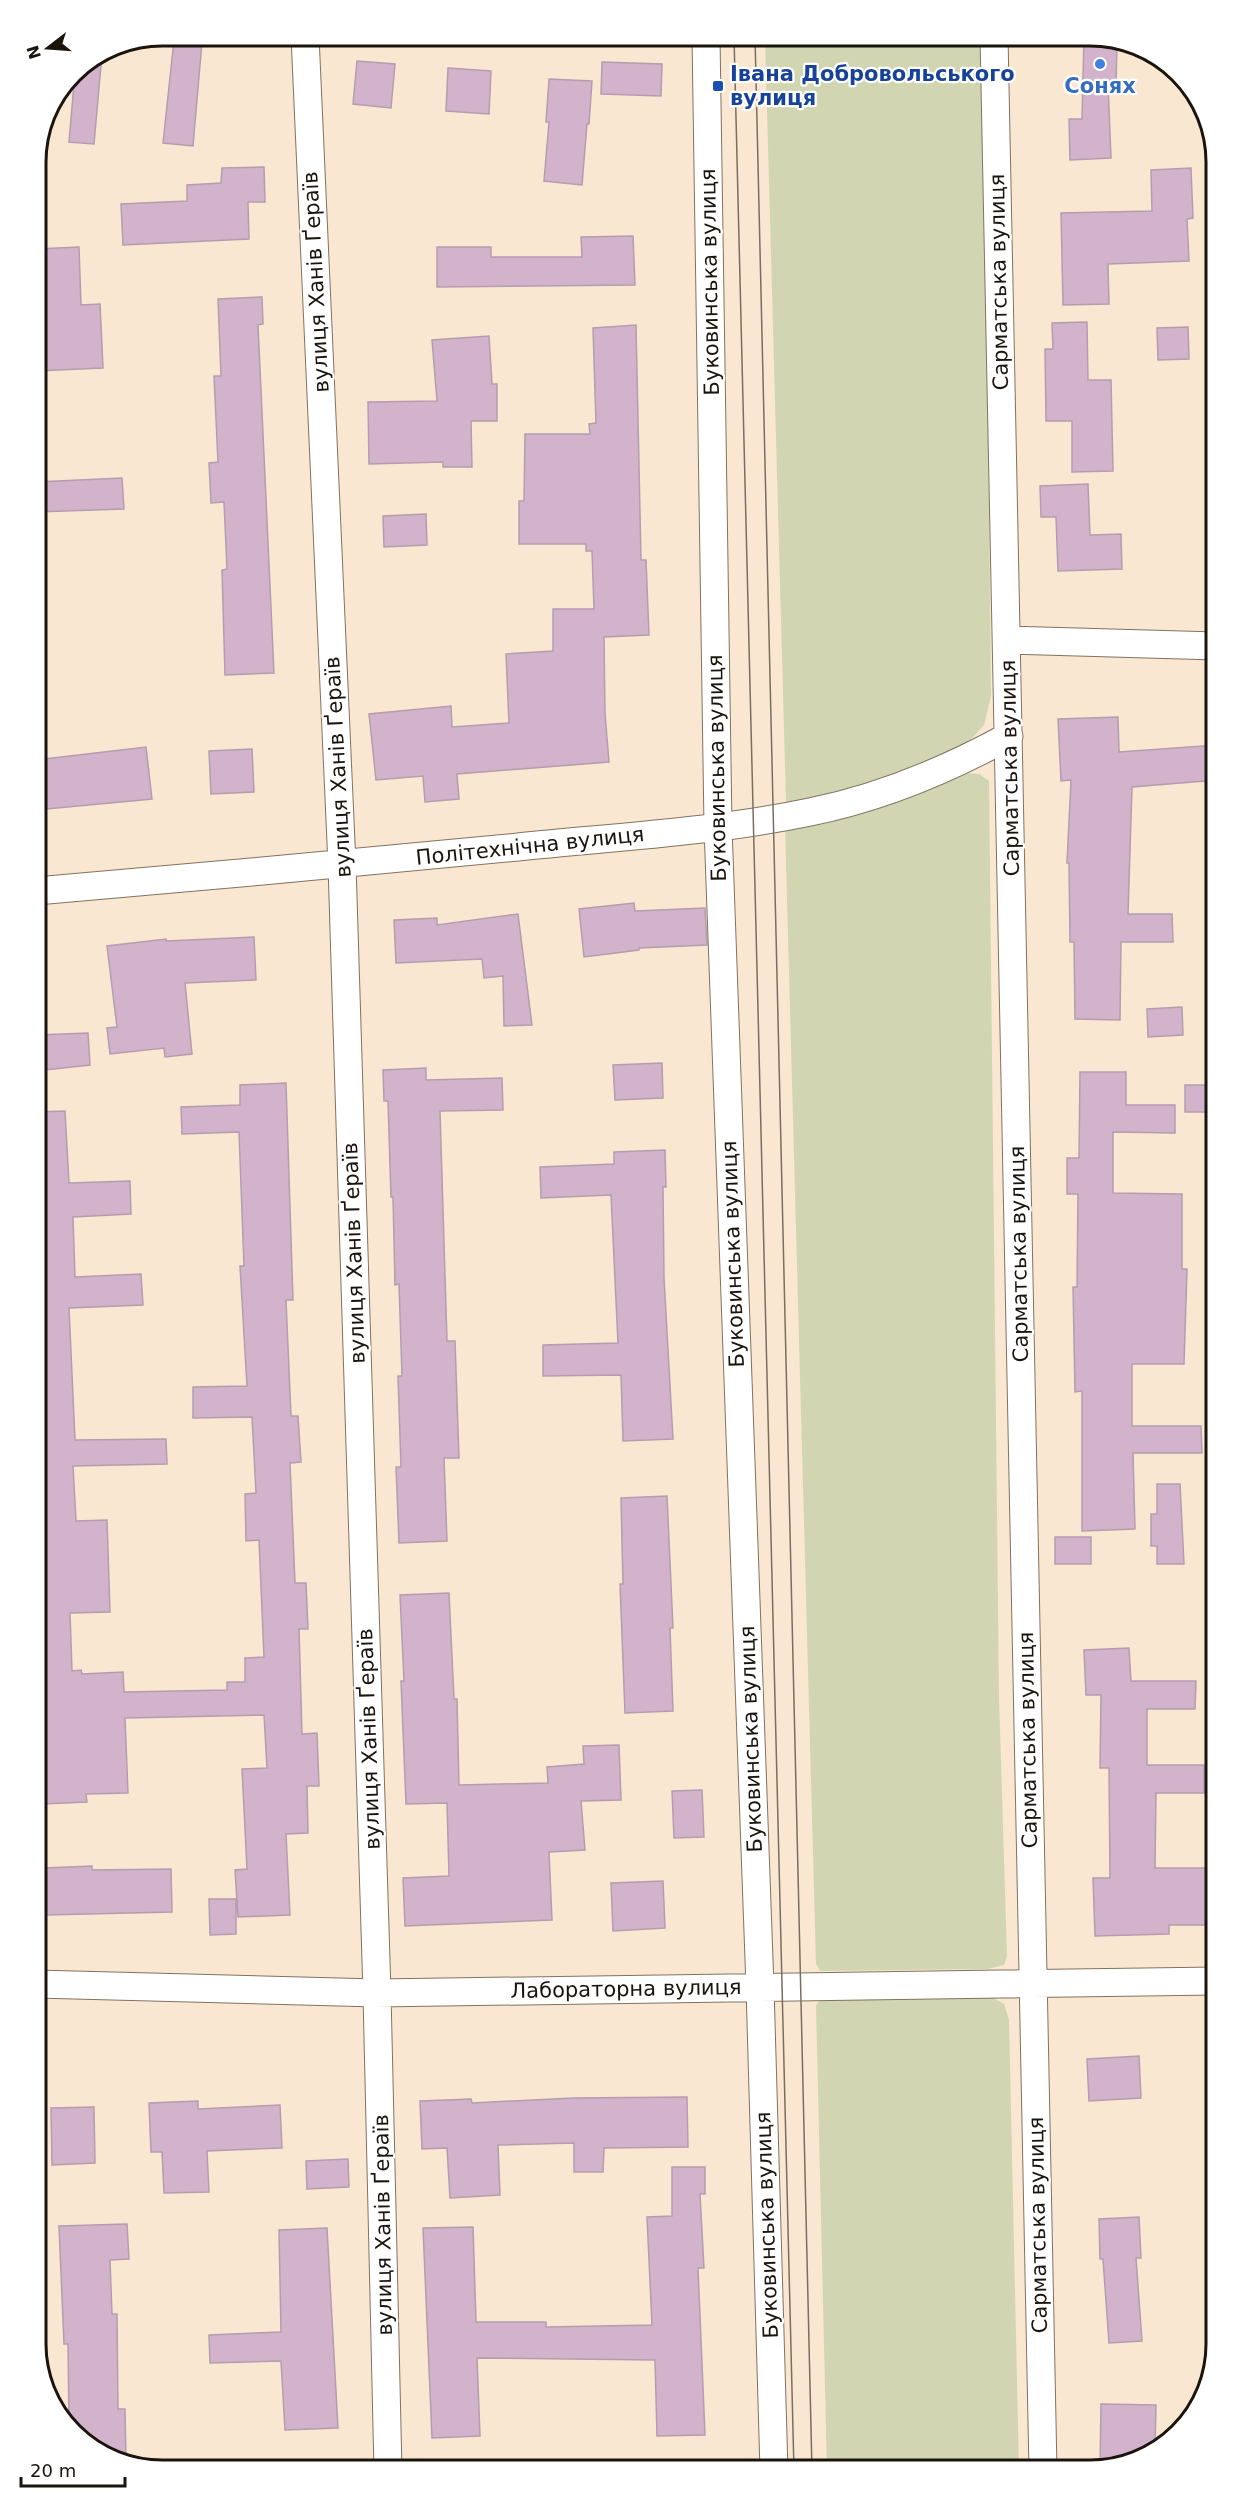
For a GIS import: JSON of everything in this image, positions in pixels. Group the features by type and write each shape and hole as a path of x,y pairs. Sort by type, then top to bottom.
{"street":[{"name":"вулиця Ханів Ґераїв","path":"305,47 342,865 377,1993 388,2460"},
{"name":"Буковинська вулиця","path":"706,47 717,827 774,2460"},
{"name":"Сарматська вулиця","path":"994,47 1043,2460"},
{"path":"1007,640 1206,646"},
{"name":"Політехнічна вулиця","path":"47,890 342,865 717,827 811,812 876,795 962,762 1009,736"},
{"name":"Лабораторна вулиця","path":"46,1984 377,1993 1206,1981"}],"green space":[{"path":"765,47 984,47 991,696 984,725 963,748 877,783 810,799 786,802"},
{"path":"964,773 979,774 989,781 999,1697 1007,1956 1004,1965 988,1969 820,1971 816,1964 785,825"},
{"path":"988,1995 1004,2004 1009,2020 1019,2460 827,2460 816,2006 820,1999"}],"building":[{"path":"173,47 202,47 193,146 163,143"},
{"path":"1084,47 1117,50 1116,83 1108,83 1111,158 1070,160 1069,119 1082,119"},
{"path":"357,61 395,64 391,108 353,104"},
{"path":"602,62 662,64 661,96 601,94"},
{"path":"101,64 94,144 69,142 74,88"},
{"path":"448,68 491,71 489,114 446,111"},
{"path":"549,79 592,81 582,185 544,181 549,122 546,122"},
{"path":"264,167 265,202 248,202 249,239 123,245 121,204 187,201 187,185 221,183 222,168"},
{"path":"1191,168 1193,218 1187,219 1189,261 1108,264 1109,304 1063,305 1061,213 1152,211 1151,170"},
{"path":"633,236 635,285 437,287 437,247 491,247 491,257 582,257 581,237"},
{"path":"79,247 81,305 100,304 103,368 47,371 47,248"},
{"path":"262,297 263,324 258,325 274,673 225,675 222,570 227,569 224,502 211,503 209,463 218,462 214,376 221,376 218,299"},
{"path":"1087,322 1088,380 1111,380 1113,471 1072,472 1072,421 1046,421 1045,349 1053,349 1052,323"},
{"path":"636,325 641,560 646,560 649,635 604,637 605,714 609,762 457,774 459,799 425,802 423,776 376,780 369,714 451,706 452,727 509,723 506,654 553,651 553,609 594,609 592,551 586,551 586,544 519,544 519,501 524,501 525,434 590,434 589,424 596,423 593,328"},
{"path":"1188,327 1189,359 1158,360 1157,328"},
{"path":"489,336 492,384 497,384 497,421 471,421 472,467 443,467 443,462 369,464 368,402 437,401 432,340"},
{"path":"122,478 124,509 47,512 47,481"},
{"path":"1088,484 1090,535 1121,534 1122,569 1058,571 1056,517 1041,517 1040,486"},
{"path":"426,514 427,545 384,547 383,516"},
{"path":"1118,717 1119,752 1206,746 1206,781 1132,787 1128,914 1172,914 1173,942 1121,942 1120,1020 1075,1019 1074,942 1070,942 1069,863 1067,863 1071,780 1061,781 1058,719"},
{"path":"146,747 152,799 47,809 47,759"},
{"path":"252,749 254,792 211,794 209,751"},
{"path":"634,903 635,911 705,908 707,945 639,948 639,950 584,957 579,909"},
{"path":"518,914 532,1025 504,1026 503,976 484,978 482,959 396,963 394,920 437,918 437,925"},
{"path":"254,937 256,980 185,983 192,1054 165,1057 164,1048 110,1054 107,1028 117,1027 107,946 166,939 166,941"},
{"path":"1182,1007 1183,1035 1148,1037 1147,1009"},
{"path":"88,1033 90,1065 47,1070 47,1035"},
{"path":"662,1063 663,1098 615,1100 613,1065"},
{"path":"426,1068 426,1080 502,1078 503,1110 440,1111 447,1341 455,1341 459,1458 444,1458 447,1541 399,1543 396,1467 401,1467 398,1376 402,1376 399,1284 395,1285 388,1101 384,1101 383,1070"},
{"path":"1080,1072 1126,1072 1126,1105 1175,1105 1175,1133 1113,1132 1113,1193 1182,1194 1182,1269 1187,1269 1184,1364 1132,1364 1132,1426 1201,1426 1202,1453 1133,1453 1135,1529 1082,1531 1082,1391 1075,1392 1073,1287 1077,1287 1078,1194 1067,1194 1067,1158 1079,1158"},
{"path":"286,1083 293,1300 286,1300 291,1416 298,1416 301,1462 290,1463 295,1583 306,1583 308,1629 299,1629 302,1734 317,1733 319,1786 307,1786 308,1833 286,1834 290,1915 238,1917 235,1870 247,1869 242,1769 267,1768 264,1715 125,1718 128,1793 86,1794 87,1802 46,1804 47,1112 65,1111 69,1183 130,1181 131,1214 73,1217 75,1277 141,1274 143,1305 69,1308 75,1440 166,1439 167,1464 73,1466 76,1521 107,1520 110,1612 70,1613 72,1671 81,1670 82,1674 123,1672 124,1692 227,1690 227,1682 245,1682 245,1658 264,1657 259,1540 246,1541 245,1494 256,1493 252,1417 193,1418 193,1387 247,1386 240,1266 244,1266 239,1132 182,1134 181,1107 240,1105 240,1085"},
{"path":"1185,1085 1206,1085 1206,1112 1185,1112"},
{"path":"665,1150 664,1278 673,1439 623,1441 621,1375 543,1376 543,1345 618,1343 611,1195 541,1198 540,1167 614,1164 614,1152"},
{"path":"1157,1484 1180,1484 1184,1564 1157,1564 1157,1546 1151,1546 1151,1514 1157,1514"},
{"path":"667,1496 673,1628 670,1628 673,1711 625,1713 620,1584 623,1584 621,1498"},
{"path":"1055,1537 1091,1537 1091,1564 1055,1564"},
{"path":"449,1593 454,1699 457,1699 459,1785 548,1783 547,1767 584,1764 583,1746 619,1745 621,1800 581,1801 585,1850 549,1852 552,1920 405,1926 403,1878 449,1876 447,1803 406,1804 400,1595"},
{"path":"1129,1648 1131,1681 1196,1681 1195,1709 1147,1709 1147,1765 1204,1765 1204,1793 1156,1793 1155,1868 1206,1868 1206,1925 1169,1925 1169,1934 1095,1936 1093,1878 1110,1878 1109,1768 1100,1768 1101,1695 1086,1695 1084,1650"},
{"path":"702,1790 704,1837 674,1838 672,1791"},
{"path":"92,1866 92,1870 171,1869 172,1912 46,1915 46,1868"},
{"path":"663,1881 665,1928 613,1931 611,1883"},
{"path":"209,1899 236,1899 236,1934 210,1935"},
{"path":"1139,2056 1141,2098 1089,2101 1087,2059"},
{"path":"687,2097 688,2147 604,2148 603,2172 574,2172 574,2143 498,2145 500,2195 450,2198 447,2148 422,2149 420,2101 471,2099 472,2103 573,2098"},
{"path":"198,2101 198,2109 280,2105 282,2148 207,2151 209,2192 164,2193 162,2152 151,2152 149,2103"},
{"path":"94,2107 95,2163 52,2165 51,2108"},
{"path":"348,2159 349,2187 307,2189 306,2161"},
{"path":"672,2167 705,2167 705,2194 700,2194 704,2268 698,2268 705,2435 657,2436 655,2360 477,2358 480,2436 432,2438 423,2228 473,2227 476,2322 546,2322 546,2327 652,2325 647,2217 672,2216"},
{"path":"1139,2217 1141,2258 1136,2258 1142,2341 1109,2343 1103,2259 1100,2259 1099,2219"},
{"path":"127,2224 129,2259 110,2260 112,2314 117,2314 118,2409 125,2409 126,2454 98,2441 69,2413 68,2344 64,2344 59,2226"},
{"path":"327,2228 338,2428 285,2430 281,2361 210,2363 209,2335 281,2332 279,2230"},
{"path":"1101,2404 1156,2405 1155,2441 1135,2452 1100,2460"}],"tram line":[{"path":"734,47 794,2460"},
{"path":"755,47 812,2460"}],"place":[{"name":"Сонях","path":"1100,64"},
{"name":"Івана Добровольського вулиця","path":"718,86"}]}
